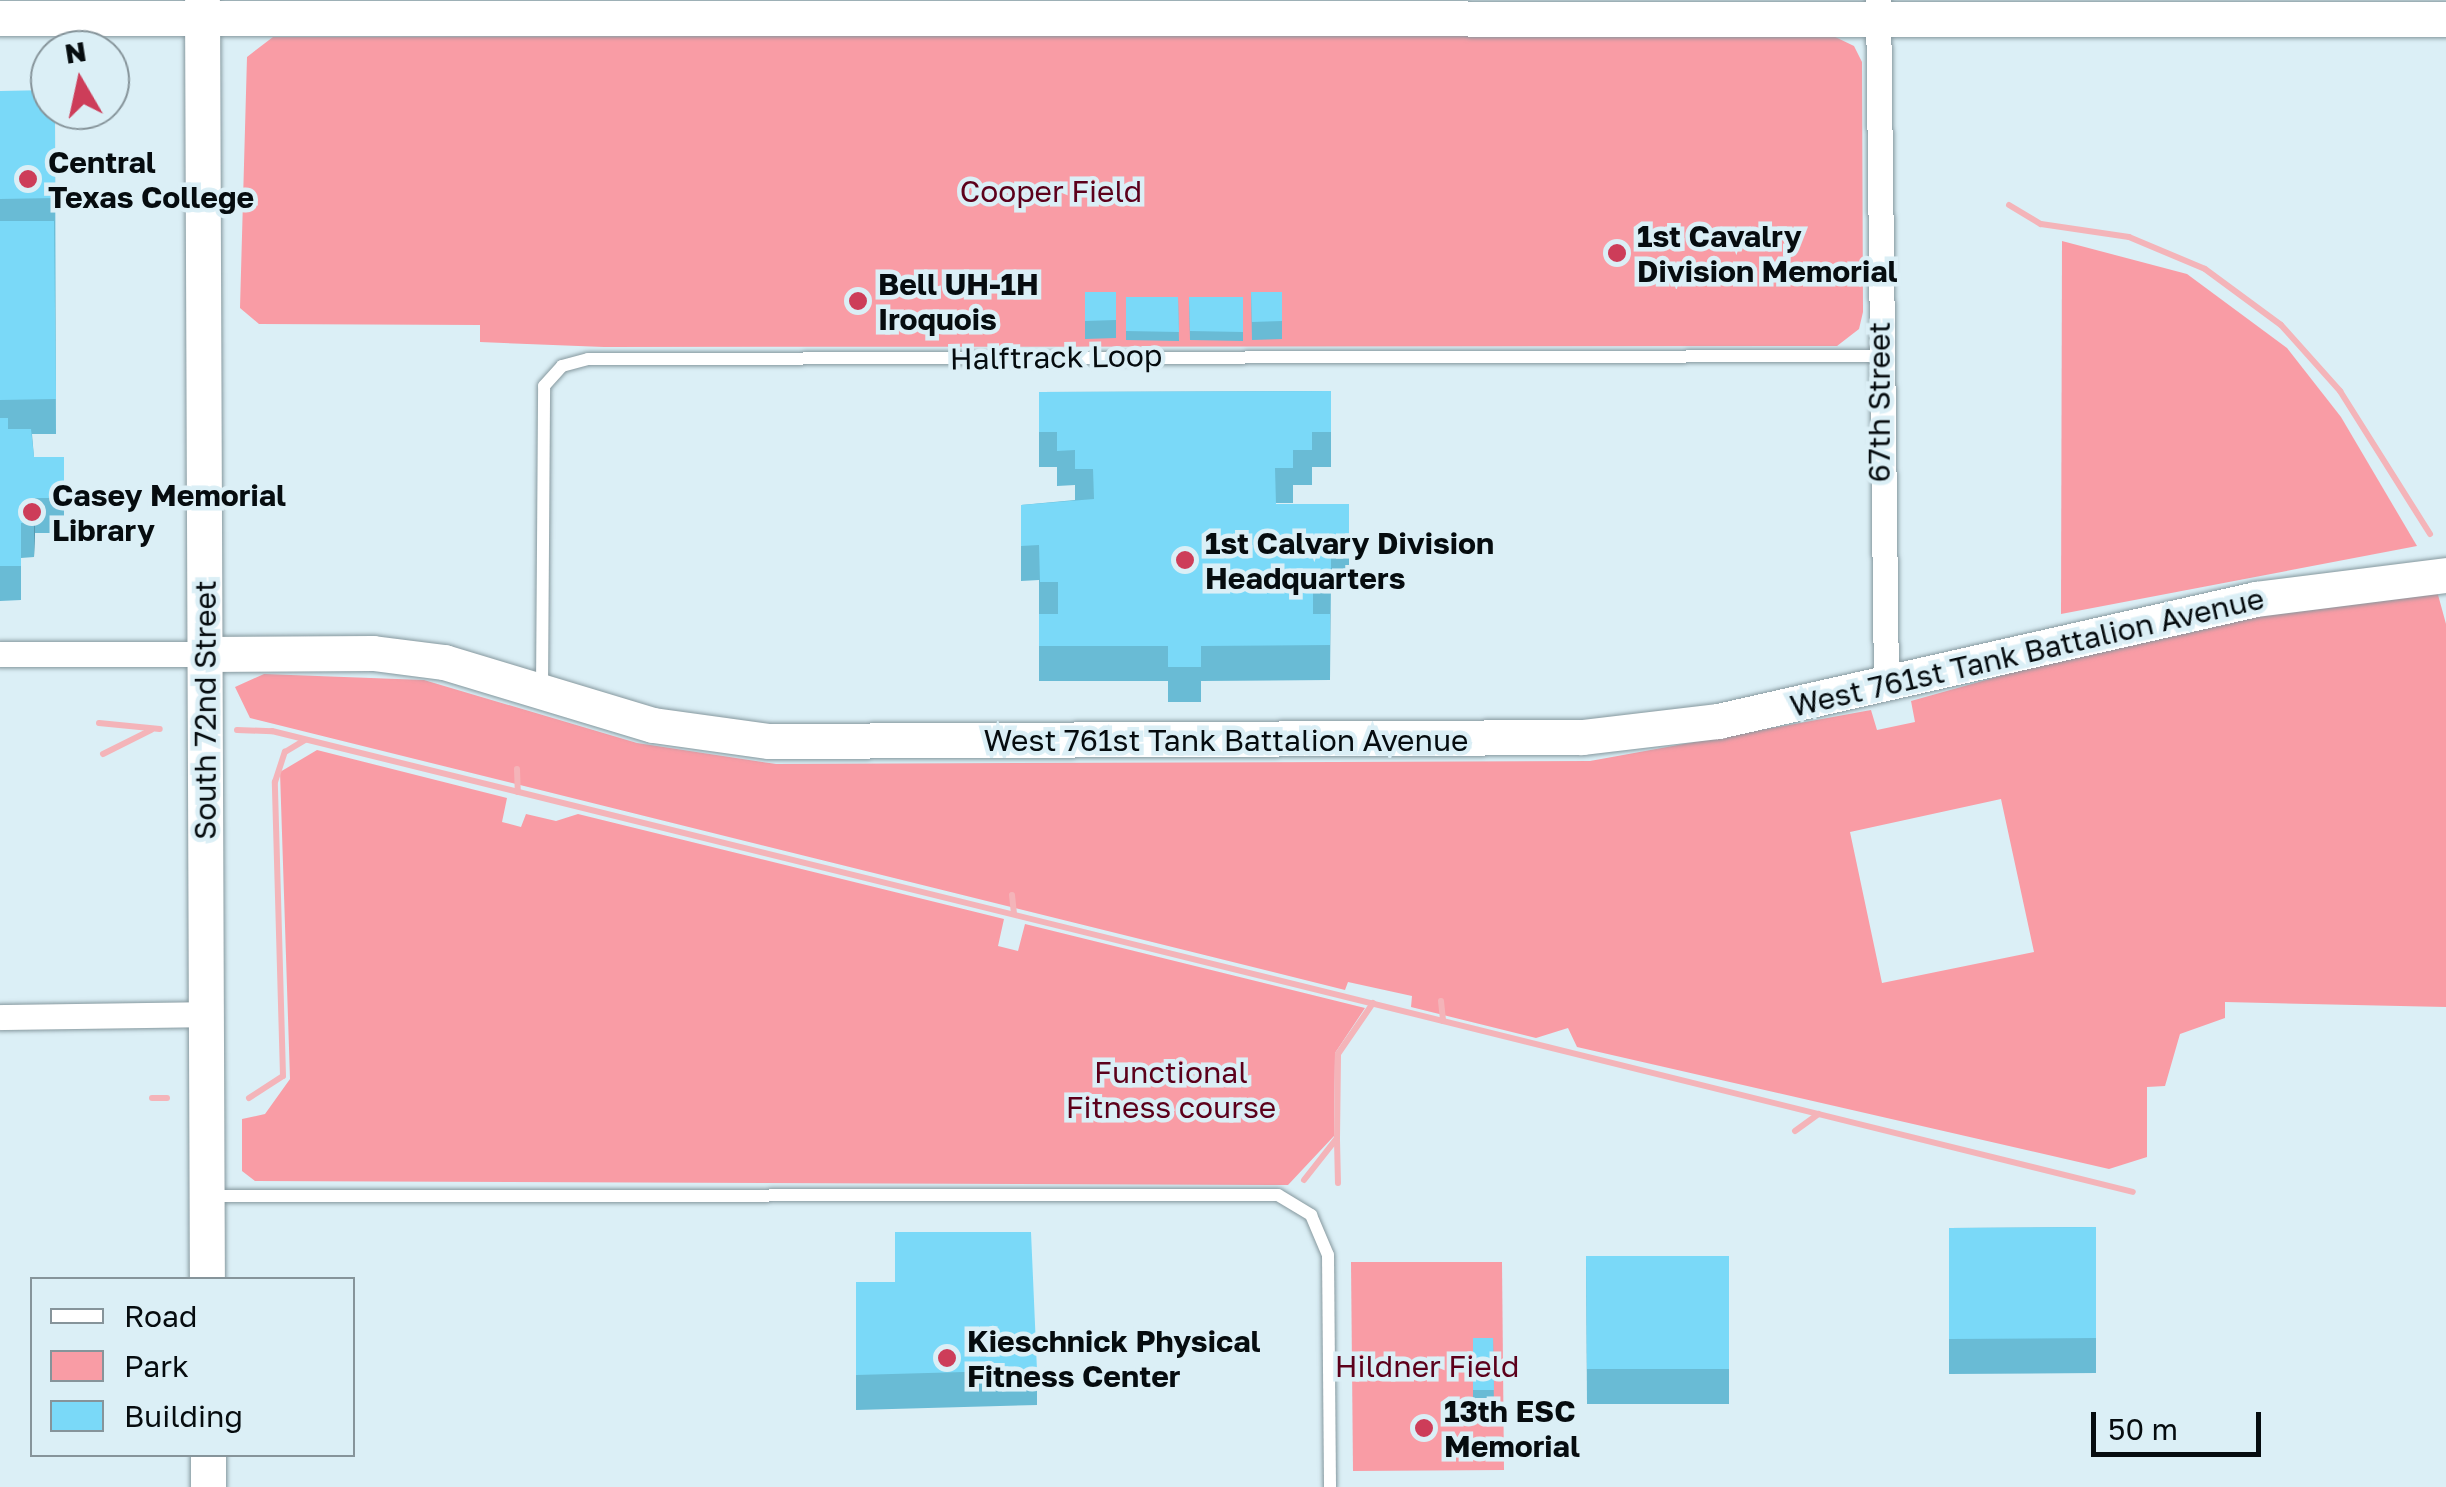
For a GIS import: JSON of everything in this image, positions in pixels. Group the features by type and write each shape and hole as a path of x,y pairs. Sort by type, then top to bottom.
{"street":[{"path":"0,18 202,10 1879,10 2446,19"},
{"name":"South 72nd Street","path":"202,10 207,1277"},
{"name":"67th Street","path":"1879,10 1879,356 1886,683"},
{"name":"West 761st Tank Battalion Avenue","path":"0,654 373,653 542,688 726,738 984,742 1582,737 1718,721 2256,599 2446,575"},
{"path":"0,1017 204,1014"},
{"path":"208,1457 208,1487"}],"lane":[{"name":"Halftrack Loop","path":"542,688 544,386 562,366 588,359 1879,356"},
{"path":"206,1196 1278,1195 1310,1215 1328,1255 1330,1487"}],"green space":[{"name":"Cooper Field","path":"1829,34 1854,46 1862,62 1863,312 1859,329 1837,346 604,347 480,342 480,325 259,324 240,308 247,57 273,37"},
{"path":"2062,241 2187,274 2287,348 2341,417 2417,546 2061,614"},
{"path":"2437,591 2446,624 2446,1007 2225,1002 2225,1018 2180,1034 2165,1086 2147,1087 2147,1157 2109,1169 1577,1047 1568,1028 1536,1038 1411,1007 1412,996 1348,982 1345,990 250,718 235,687 264,674 424,680 637,743 776,764 1590,761 1871,710 1877,730 1915,722 1911,701 2072,656 2301,607","holes":["2001,799 2034,952 1882,983 1850,832"]},
{"name":"Functional Fitness course","path":"317,750 507,798 502,822 521,827 526,814 556,821 578,814 1004,919 998,946 1018,951 1025,924 1365,1008 1335,1053 1334,1136 1288,1185 255,1181 242,1171 242,1119 265,1114 290,1079 280,772"},
{"name":"Hildner Field","path":"1351,1262 1502,1262 1504,1470 1353,1471"}],"building":[{"name":"Central Texas College","path":"30,90 30,130 55,130 55,198 0,199 0,91"},
{"path":"0,221 54,221 56,399 0,400"},
{"path":"1085,292 1116,292 1116,320 1085,321"},
{"path":"1251,292 1282,292 1282,321 1252,322"},
{"path":"1126,297 1178,297 1179,332 1126,331"},
{"path":"1189,297 1243,297 1243,332 1190,331"},
{"name":"1st Calvary Division Headquarters","path":"1331,391 1331,432 1312,432 1312,450 1293,450 1293,468 1275,468 1276,504 1349,504 1349,545 1331,545 1331,583 1313,583 1313,614 1330,614 1330,645 1201,646 1201,667 1168,667 1168,646 1039,646 1039,614 1058,614 1058,582 1040,582 1039,545 1021,546 1021,505 1094,499 1093,469 1075,469 1075,450 1057,451 1057,432 1039,432 1039,392"},
{"path":"0,418 8,418 8,429 31,429 34,457 64,457 64,498 35,498 34,522 21,523 21,566 0,566"},
{"path":"2096,1227 2096,1338 1949,1339 1949,1228"},
{"name":"Kieschnick Physical Fitness Center","path":"895,1232 1031,1232 1037,1370 856,1375 856,1282 895,1282"},
{"path":"1586,1256 1729,1256 1729,1369 1587,1369"},
{"path":"1473,1338 1493,1338 1494,1390 1473,1390"}],"waterway":[{"path":"2009,205 2041,224 2129,237 2205,269 2281,325 2340,391 2430,534"},
{"path":"99,723 160,729"},
{"path":"103,754 151,730"},
{"path":"237,730 272,731 2133,1192"},
{"path":"249,1098 283,1076 275,782 285,752 305,740"},
{"path":"517,769 518,792"},
{"path":"1012,895 1014,914"},
{"path":"1441,1001 1443,1021"},
{"path":"1304,1180 1337,1138 1338,1054 1373,1003"},
{"path":"152,1098 167,1098"},
{"path":"1795,1131 1818,1114"},
{"path":"1337,1140 1338,1183"}],"place":[{"name":"Central Texas College","path":"28,179"},
{"name":"1st Cavalry Division Memorial","path":"1617,253"},
{"name":"Bell UH-1H Iroquois","path":"858,301"},
{"name":"Casey Memorial Library","path":"32,512"},
{"name":"1st Calvary Division Headquarters","path":"1185,560"},
{"name":"Kieschnick Physical Fitness Center","path":"947,1358"},
{"name":"13th ESC Memorial","path":"1424,1428"}]}
